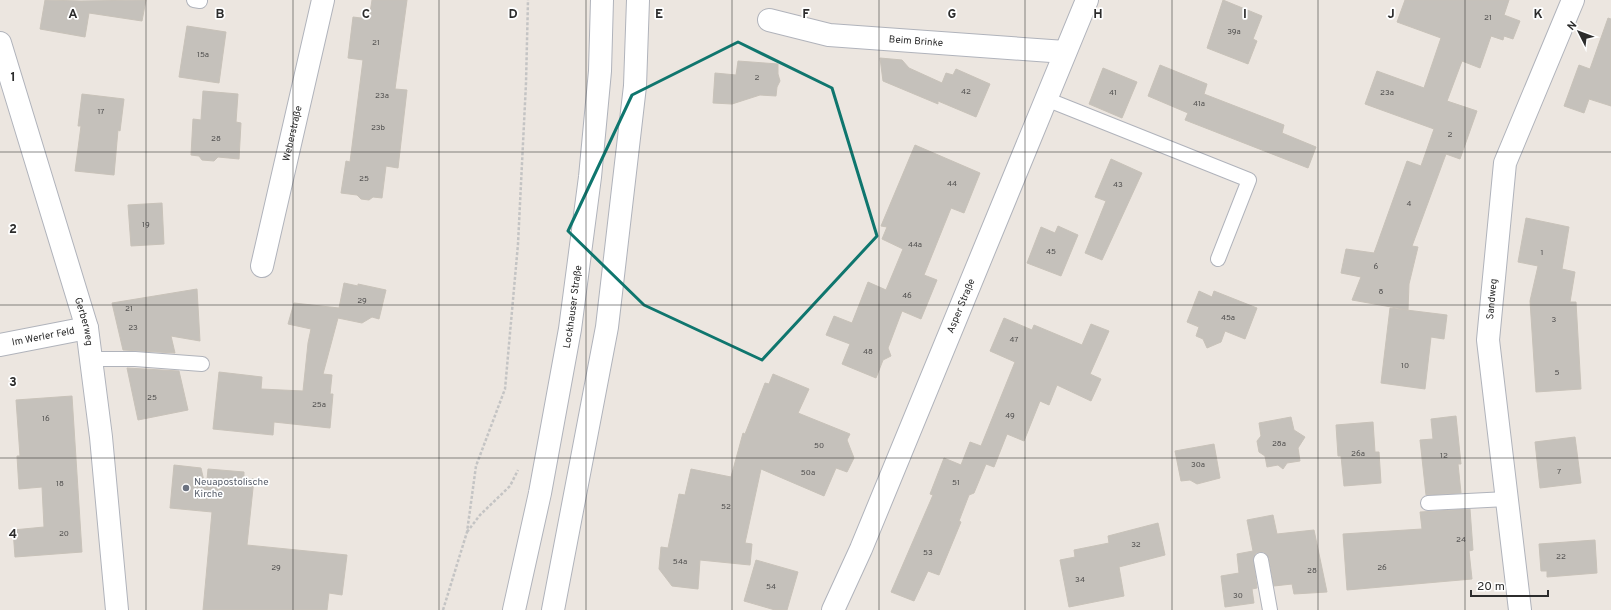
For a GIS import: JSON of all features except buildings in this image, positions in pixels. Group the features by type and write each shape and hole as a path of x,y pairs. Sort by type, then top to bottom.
{"street":[{"name":"Weberstraße","path":"262,266 323,0"},
{"name":"Lockhauser Straße","path":"514,610 540,493 570,330 590,169 600,71 602,0"},
{"path":"553,610 607,327 635,86 638,0"},
{"name":"Asper Straße","path":"834,610 864,541 1086,0"},
{"name":"Sandweg","path":"1520,610 1488,340 1505,163 1573,0"},
{"name":"Beim Brinke","path":"769,20 829,35 1065,52"},
{"name":"Gerberweg","path":"0,43 87,328 101,437 117,610"},
{"name":"Im Werler Feld","path":"0,345 87,328"}],"lane":[{"path":"1046,99 1249,180 1218,259"},
{"path":"91,359 135,359 202,364"},
{"path":"1428,503 1507,499"},
{"path":"1262,560 1270,610"}],"path":[{"path":"443,610 467,532 476,466 505,389 518,244 526,83 528,0"},
{"path":"467,532 480,515 510,486 519,469"}],"highlighted area":[{"path":"738,42 832,88 877,236 762,360 644,305 568,231 632,95"}],"place":[{"name":"Neuapostolische Kirche","path":"186,488"}]}
